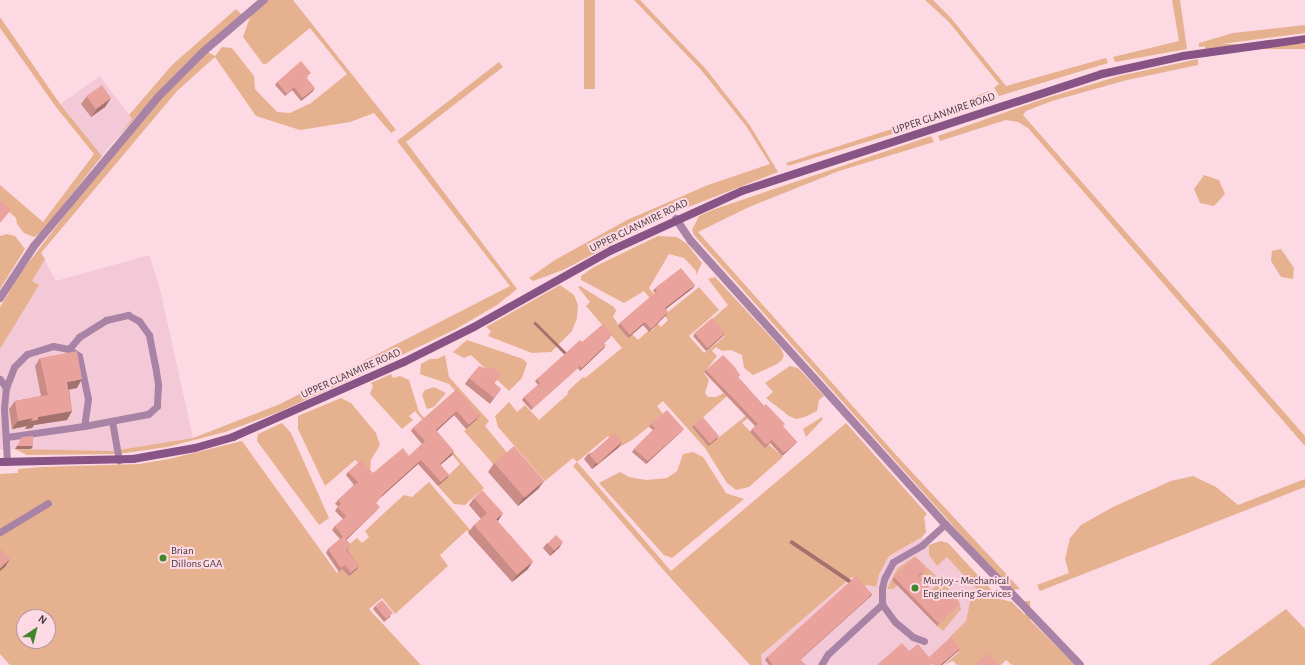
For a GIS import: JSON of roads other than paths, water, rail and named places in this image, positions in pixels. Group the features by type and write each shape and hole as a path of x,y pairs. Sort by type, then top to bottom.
{"main road":[{"name":"UPPER GLANMIRE ROAD","path":"4,462 119,460 163,454 209,444 287,415 449,340 612,250 676,219 742,191 1102,74 1183,56 1305,39"}],"street":[{"path":"0,298 34,246 158,97 204,51 264,0"},
{"path":"676,219 691,241 945,524 1080,665"}],"lane":[{"path":"7,437 84,426 148,414 157,406 158,385 149,336 139,320 128,315 106,320 79,337 69,349"},
{"path":"4,462 7,437 4,408 6,388 14,367 27,354 53,346 69,349 79,356 83,367 88,399 84,426"},
{"path":"0,379 6,388"},
{"path":"112,421 119,460"},
{"path":"0,532 48,503"},
{"path":"924,641 913,637 895,622 882,604 884,578 893,562 922,545 945,524"},
{"path":"821,665 828,654 882,604"}],"place":[{"name":"Brian Dillons GAA","path":"163,558"},
{"name":"Murjoy - Mechanical Engineering Services","path":"915,588"}]}
